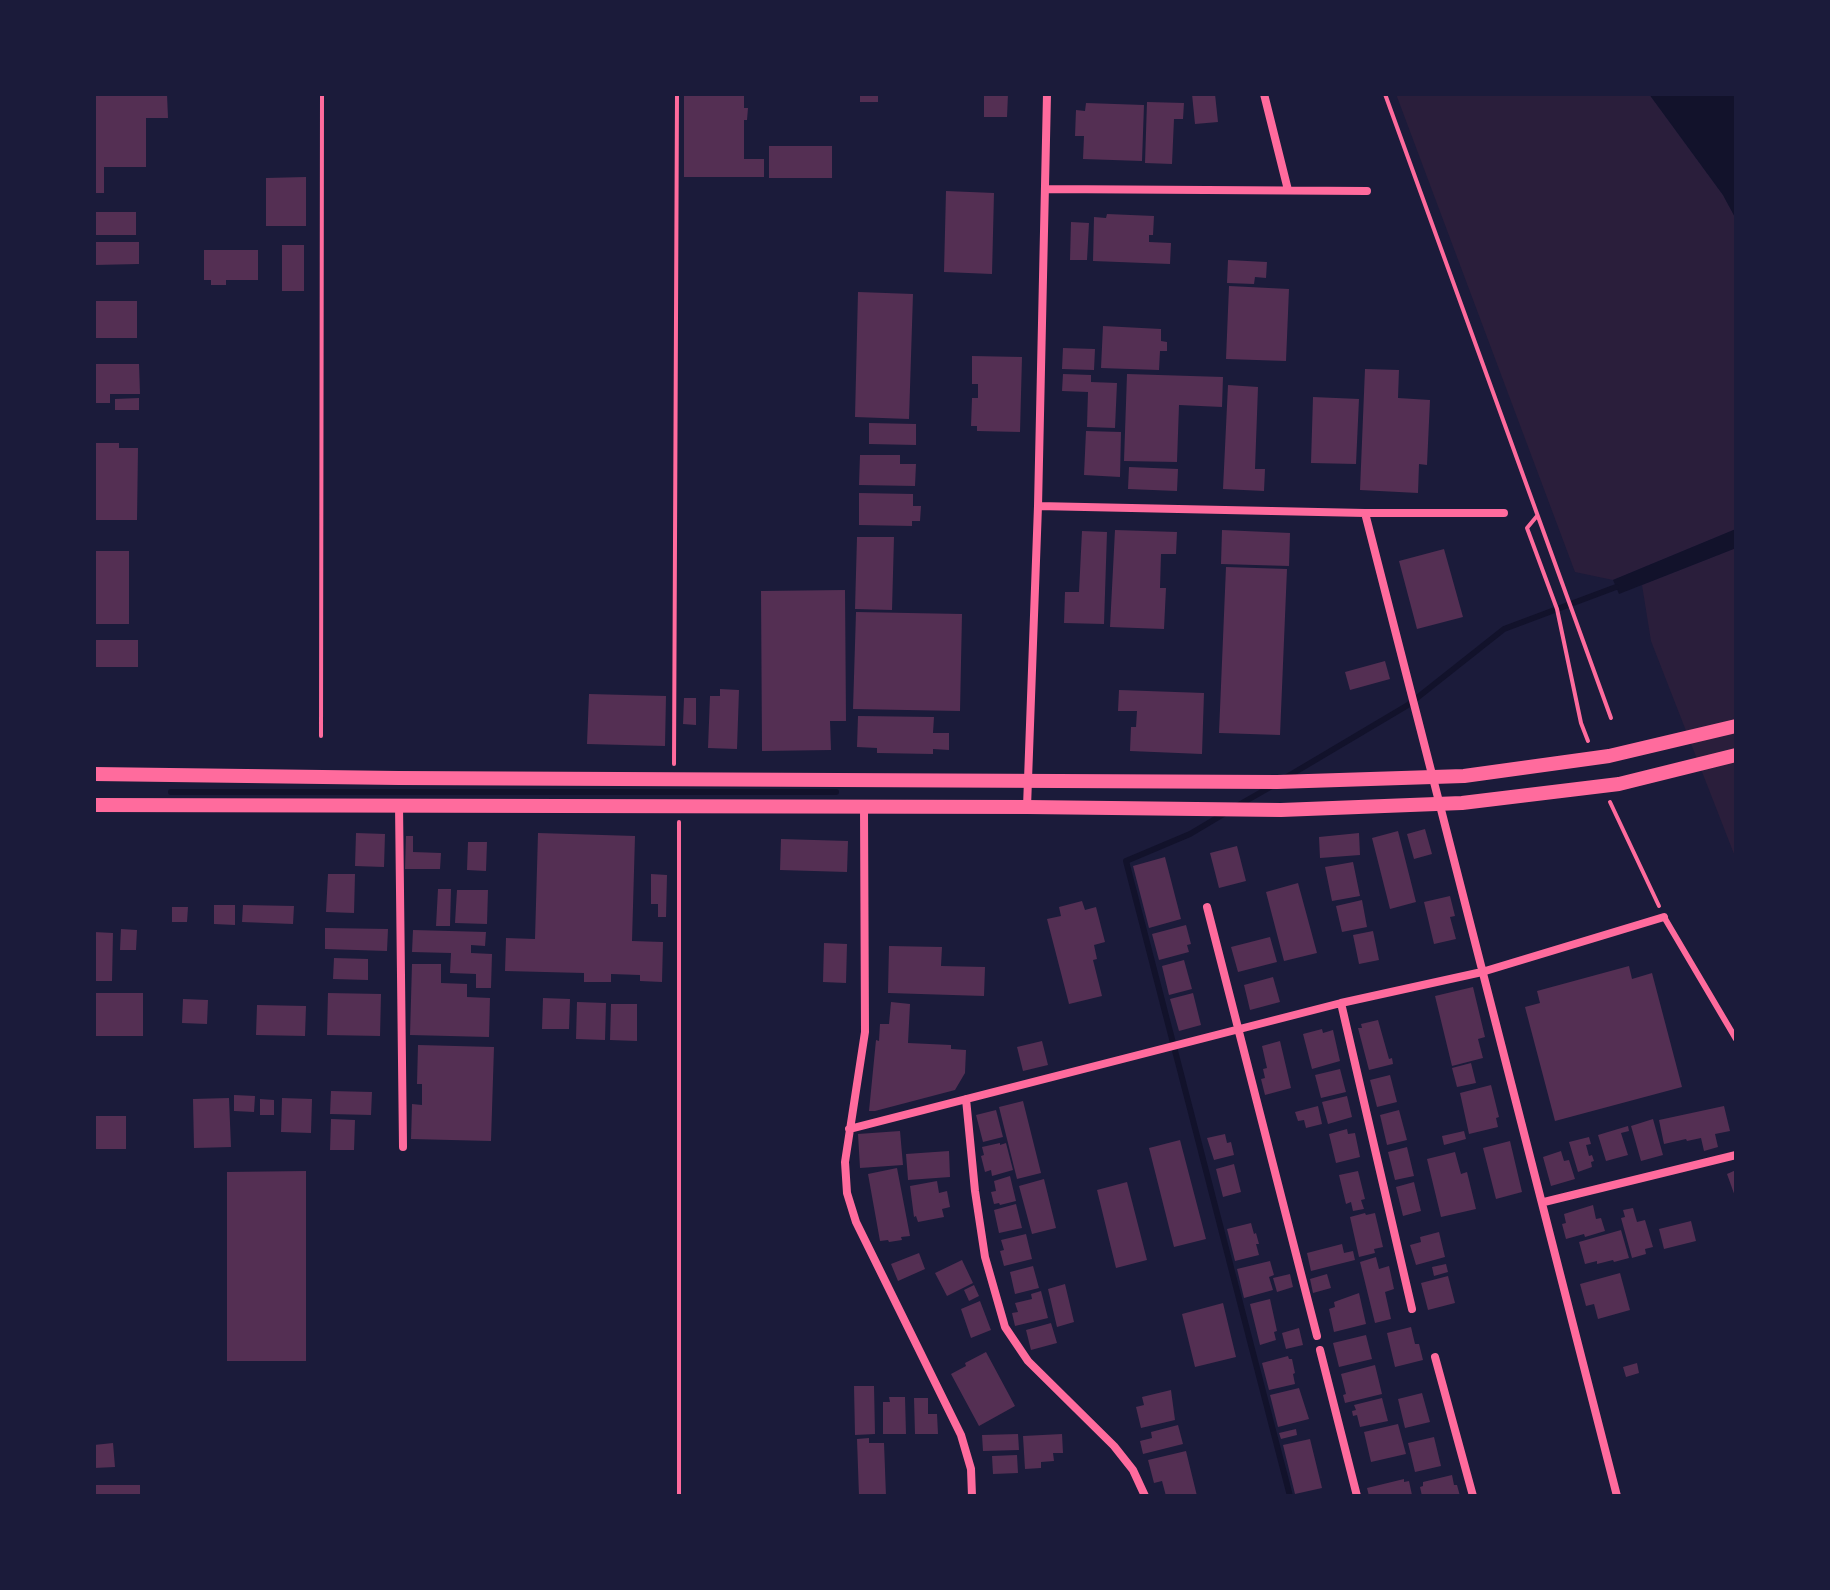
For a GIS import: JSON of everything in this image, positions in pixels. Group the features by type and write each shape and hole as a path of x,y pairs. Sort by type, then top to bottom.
{"street":[{"path":"1027,807 1038,506 1047,94"},
{"path":"1264,94 1288,190"},
{"path":"1045,189 1367,191"},
{"path":"1038,506 1504,513"},
{"path":"1365,513 1617,1496"},
{"path":"94,774 1277,782 1464,776 1609,756 1736,726"},
{"path":"94,805 1281,810 1462,803 1619,784 1736,755"},
{"path":"399,805 403,1147"},
{"path":"864,808 865,1032 845,1162 847,1193 856,1222 961,1435 971,1469 972,1496"},
{"path":"1207,907 1317,1336"},
{"path":"849,1129 1341,1003 1482,972 1664,917"},
{"path":"1341,1003 1412,1309"},
{"path":"966,1099 985,1257 1005,1327 1028,1361 1114,1446 1133,1470 1145,1496"},
{"path":"1544,1202 1736,1155"},
{"path":"1320,1350 1357,1496"},
{"path":"1435,1357 1473,1496"}],"lane":[{"path":"1664,917 1736,1039"}],"path":[{"path":"321,736 322,94"},
{"path":"674,779 677,94"},
{"path":"1385,94 1611,718"},
{"path":"1537,516 1527,528 1557,609 1581,723 1591,750"},
{"path":"1606,791 1664,917"},
{"path":"679,808 679,1496"}],"shaded area":[{"path":"1396,94 1649,94 1723,195 1736,219 1736,529 1613,580 1575,572"},
{"path":"1649,94 1736,94 1736,219 1723,195"},
{"path":"1736,529 1736,548 1619,594 1613,580"},
{"path":"1736,548 1736,859 1651,641 1642,585"}],"building":[{"path":"94,94 167,94 168,118 146,118 146,167 104,167 104,193 94,193"},
{"path":"684,94 744,95 744,108 748,108 747,120 744,120 744,159 764,159 764,177 684,177"},
{"path":"860,94 878,94 878,102 860,102"},
{"path":"984,94 1008,94 1007,117 984,117"},
{"path":"1192,94 1215,94 1218,122 1195,124"},
{"path":"1147,102 1184,103 1183,119 1174,119 1172,164 1145,163"},
{"path":"1086,103 1144,105 1142,161 1083,159 1084,136 1075,136 1076,110 1085,111"},
{"path":"769,146 832,146 832,178 769,178"},
{"path":"306,177 306,226 266,226 266,178"},
{"path":"946,191 994,193 992,274 944,272"},
{"path":"94,212 136,212 136,235 94,235"},
{"path":"1107,214 1154,216 1153,235 1149,235 1149,242 1171,243 1170,264 1093,261 1094,217 1106,218"},
{"path":"1071,222 1089,223 1087,260 1070,260"},
{"path":"94,242 139,242 139,264 94,265"},
{"path":"282,245 304,245 304,291 282,291"},
{"path":"204,250 258,250 258,280 226,280 226,285 211,285 211,280 204,280"},
{"path":"1228,260 1267,262 1266,278 1255,277 1254,284 1227,283"},
{"path":"1229,286 1289,289 1286,361 1226,359"},
{"path":"858,292 913,294 909,419 855,417"},
{"path":"94,301 137,301 137,338 94,338"},
{"path":"1103,326 1161,329 1161,341 1167,342 1167,351 1160,351 1159,370 1101,368"},
{"path":"1063,348 1095,349 1094,370 1062,369"},
{"path":"972,356 1022,357 1020,432 977,431 977,426 971,426 972,398 978,398 978,384 972,384"},
{"path":"94,364 139,364 140,394 110,394 110,403 94,403"},
{"path":"1365,369 1399,370 1398,398 1430,400 1427,465 1419,464 1418,493 1360,490"},
{"path":"1063,374 1091,375 1091,382 1117,383 1115,428 1087,427 1088,392 1062,391"},
{"path":"1127,374 1223,377 1222,407 1179,405 1177,462 1124,461"},
{"path":"1228,385 1258,387 1255,469 1265,469 1264,491 1223,489"},
{"path":"1313,397 1359,399 1356,464 1311,463"},
{"path":"139,398 139,410 115,410 115,399"},
{"path":"869,423 916,424 916,445 869,444"},
{"path":"1086,431 1121,432 1120,477 1084,475"},
{"path":"94,443 119,443 119,448 138,448 137,520 94,520"},
{"path":"860,455 900,455 900,464 916,464 915,486 859,485"},
{"path":"1129,467 1178,469 1177,491 1128,489"},
{"path":"859,493 913,494 913,506 921,506 920,521 912,521 912,526 859,525"},
{"path":"1115,530 1177,532 1176,554 1161,554 1160,588 1166,588 1164,629 1110,627"},
{"path":"1222,530 1290,533 1289,566 1221,564"},
{"path":"1082,531 1107,532 1104,624 1064,623 1065,592 1079,592"},
{"path":"857,537 894,537 892,610 855,609"},
{"path":"1444,549 1463,617 1417,629 1399,561"},
{"path":"96,551 129,551 129,624 96,624"},
{"path":"1226,567 1287,569 1280,735 1219,733"},
{"path":"845,590 846,721 830,721 831,750 762,751 761,591"},
{"path":"856,612 962,614 960,711 853,709"},
{"path":"94,640 138,640 138,667 94,667"},
{"path":"1385,661 1390,679 1350,690 1345,672"},
{"path":"720,689 739,690 737,749 708,748 710,696 720,696"},
{"path":"1119,690 1204,693 1202,754 1130,751 1131,727 1136,727 1137,711 1118,711"},
{"path":"589,694 666,696 665,746 587,744"},
{"path":"684,698 696,698 696,725 683,724"},
{"path":"858,716 934,717 933,733 949,733 949,750 933,749 933,754 877,753 877,748 857,747"},
{"path":"1425,829 1432,854 1414,859 1407,834"},
{"path":"1398,831 1416,902 1390,909 1372,838"},
{"path":"356,833 385,834 384,867 355,866"},
{"path":"538,833 635,836 632,941 663,942 662,982 640,981 640,975 611,974 611,982 584,982 584,973 505,971 506,938 535,939"},
{"path":"1359,833 1360,855 1320,858 1319,837"},
{"path":"406,836 413,836 413,852 441,853 440,869 405,869"},
{"path":"781,839 848,841 847,872 780,870"},
{"path":"468,842 487,842 486,871 467,870"},
{"path":"1237,846 1246,881 1219,888 1210,853"},
{"path":"1165,857 1181,919 1149,928 1133,866"},
{"path":"1353,862 1360,896 1332,901 1325,867"},
{"path":"328,874 355,874 354,913 326,912"},
{"path":"651,874 667,875 666,917 658,917 658,904 651,904"},
{"path":"1298,883 1317,953 1284,961 1266,892"},
{"path":"438,889 451,889 450,926 436,926"},
{"path":"457,890 488,890 487,924 455,923"},
{"path":"1450,896 1455,916 1450,917 1456,939 1434,944 1424,902"},
{"path":"1362,900 1367,927 1342,932 1336,906"},
{"path":"1082,901 1085,910 1096,907 1105,942 1094,945 1097,959 1093,960 1102,996 1069,1004 1047,919 1061,916 1059,907"},
{"path":"214,905 235,905 235,925 214,924"},
{"path":"243,905 294,906 293,924 242,922"},
{"path":"172,907 188,907 187,922 172,922"},
{"path":"1186,925 1191,944 1187,945 1189,952 1159,960 1152,934"},
{"path":"325,928 388,929 387,951 325,949"},
{"path":"121,929 137,930 136,950 120,950"},
{"path":"413,930 486,932 485,946 471,945 471,953 492,954 491,988 476,988 476,974 450,973 451,953 412,952"},
{"path":"1373,931 1379,960 1359,964 1353,935"},
{"path":"94,932 113,933 112,981 94,981"},
{"path":"1270,937 1277,962 1238,972 1231,947"},
{"path":"824,943 847,944 846,983 823,982"},
{"path":"889,946 942,947 941,966 985,967 984,996 888,993"},
{"path":"334,958 368,959 368,980 333,979"},
{"path":"1184,960 1192,989 1169,995 1162,966"},
{"path":"412,964 441,964 441,983 467,984 467,997 490,998 489,1037 410,1035"},
{"path":"1629,966 1632,979 1652,973 1682,1087 1555,1121 1525,1007 1540,1003 1537,991"},
{"path":"1273,977 1280,1002 1250,1010 1244,985"},
{"path":"1473,987 1485,1037 1478,1039 1483,1058 1452,1066 1435,996"},
{"path":"94,993 143,993 143,1036 94,1036"},
{"path":"328,993 381,994 380,1036 327,1035"},
{"path":"1193,993 1201,1025 1179,1031 1170,999"},
{"path":"543,998 570,999 569,1029 542,1029"},
{"path":"183,999 208,1000 207,1024 182,1023"},
{"path":"577,1002 606,1003 605,1040 576,1039"},
{"path":"891,1002 910,1004 908,1043 951,1045 951,1049 966,1050 965,1073 955,1090 869,1111 876,1040 879,1041 880,1024 889,1024"},
{"path":"611,1004 637,1004 637,1041 610,1040"},
{"path":"257,1005 306,1006 305,1036 256,1035"},
{"path":"1378,1020 1393,1064 1369,1070 1358,1028 1362,1028 1361,1024"},
{"path":"1322,1029 1323,1033 1333,1030 1340,1061 1312,1069 1303,1034"},
{"path":"1042,1041 1048,1065 1023,1071 1017,1047"},
{"path":"1280,1041 1291,1088 1265,1095 1261,1079 1265,1078 1263,1069 1267,1068 1262,1046"},
{"path":"418,1045 494,1047 491,1141 411,1139 412,1104 422,1105 422,1084 417,1084"},
{"path":"1471,1063 1476,1083 1457,1087 1452,1068"},
{"path":"1340,1069 1346,1092 1321,1098 1315,1075"},
{"path":"1390,1075 1397,1102 1377,1107 1370,1080"},
{"path":"1491,1085 1499,1117 1496,1118 1498,1127 1469,1134 1460,1093"},
{"path":"331,1091 372,1092 371,1115 330,1114"},
{"path":"234,1095 255,1096 254,1112 234,1111"},
{"path":"1347,1096 1352,1117 1328,1124 1322,1102"},
{"path":"229,1098 231,1147 194,1148 193,1099"},
{"path":"282,1098 312,1099 311,1133 281,1132"},
{"path":"260,1099 274,1100 274,1115 260,1115"},
{"path":"1023,1101 1041,1173 1017,1179 999,1107"},
{"path":"1318,1106 1322,1124 1306,1128 1304,1120 1298,1121 1295,1112"},
{"path":"1724,1106 1730,1131 1715,1134 1718,1147 1704,1151 1701,1138 1664,1144 1659,1120"},
{"path":"996,1110 1003,1137 983,1142 976,1115"},
{"path":"1399,1110 1407,1140 1387,1145 1380,1115"},
{"path":"94,1116 126,1116 126,1149 94,1149"},
{"path":"331,1119 355,1120 354,1150 330,1150"},
{"path":"1653,1119 1663,1155 1641,1161 1631,1126"},
{"path":"1628,1126 1629,1131 1621,1133 1628,1155 1606,1161 1598,1135"},
{"path":"1347,1129 1348,1134 1355,1133 1360,1157 1336,1163 1329,1134"},
{"path":"900,1131 903,1165 860,1168 858,1134"},
{"path":"1464,1131 1466,1139 1444,1145 1442,1136"},
{"path":"1225,1134 1234,1155 1214,1160 1207,1138"},
{"path":"1589,1137 1591,1144 1586,1145 1594,1161 1591,1162 1592,1167 1578,1172 1569,1142"},
{"path":"1180,1140 1206,1239 1174,1247 1149,1148"},
{"path":"1510,1141 1522,1192 1496,1199 1483,1148"},
{"path":"1006,1143 1013,1170 992,1176 991,1170 985,1172 982,1147"},
{"path":"1407,1147 1414,1176 1395,1180 1388,1152"},
{"path":"949,1151 950,1177 908,1180 906,1154"},
{"path":"1561,1151 1564,1161 1569,1160 1575,1179 1551,1186 1543,1157"},
{"path":"1455,1152 1461,1174 1467,1172 1476,1209 1441,1217 1427,1159"},
{"path":"1234,1164 1241,1192 1223,1197 1216,1169"},
{"path":"897,1168 910,1236 901,1237 902,1240 880,1241 868,1174"},
{"path":"1736,1170 1736,1199 1727,1174"},
{"path":"306,1171 306,1361 227,1361 227,1172"},
{"path":"1358,1171 1365,1199 1361,1200 1364,1209 1353,1211 1351,1202 1346,1204 1339,1175"},
{"path":"1010,1176 1016,1201 994,1204 991,1192 996,1191 994,1181"},
{"path":"1044,1179 1056,1228 1032,1234 1019,1186"},
{"path":"937,1181 939,1193 947,1191 950,1207 942,1209 944,1217 918,1222 914,1217 910,1186"},
{"path":"1127,1182 1147,1260 1116,1268 1097,1190"},
{"path":"1414,1182 1421,1211 1403,1216 1396,1187"},
{"path":"1016,1204 1022,1228 999,1233 994,1210"},
{"path":"1593,1205 1596,1219 1601,1218 1605,1231 1566,1239 1562,1224 1566,1223 1564,1214"},
{"path":"1633,1208 1637,1222 1645,1220 1653,1247 1645,1249 1646,1254 1632,1258 1621,1218 1625,1217 1623,1210"},
{"path":"1375,1213 1383,1247 1374,1249 1375,1253 1359,1257 1350,1217"},
{"path":"1691,1221 1696,1241 1664,1249 1659,1229"},
{"path":"1251,1223 1259,1244 1256,1244 1259,1255 1235,1261 1227,1229"},
{"path":"1621,1230 1629,1258 1585,1264 1579,1242"},
{"path":"1439,1232 1445,1257 1416,1265 1410,1245 1421,1242 1420,1237"},
{"path":"1026,1234 1032,1259 1004,1266 1001,1240"},
{"path":"1342,1244 1344,1253 1353,1251 1355,1260 1311,1271 1307,1253"},
{"path":"919,1253 925,1269 898,1281 891,1264"},
{"path":"1376,1257 1379,1269 1389,1266 1394,1289 1385,1292 1391,1319 1375,1323 1360,1262"},
{"path":"962,1260 973,1283 947,1296 935,1273"},
{"path":"1270,1261 1274,1275 1269,1277 1273,1290 1244,1298 1237,1269"},
{"path":"1446,1264 1448,1272 1434,1276 1432,1267"},
{"path":"1033,1266 1039,1288 1015,1294 1010,1272"},
{"path":"1620,1273 1630,1310 1598,1319 1594,1304 1586,1306 1580,1284"},
{"path":"1290,1274 1293,1287 1277,1292 1273,1278"},
{"path":"1327,1274 1331,1288 1313,1293 1310,1279"},
{"path":"1448,1276 1455,1303 1428,1310 1421,1283"},
{"path":"1065,1284 1074,1322 1057,1327 1048,1289"},
{"path":"974,1285 979,1296 969,1301 964,1290"},
{"path":"1041,1291 1048,1318 1015,1326 1012,1313 1018,1312 1015,1303 1032,1299 1031,1294"},
{"path":"1359,1293 1366,1324 1334,1332 1329,1309 1335,1307 1334,1302"},
{"path":"1270,1299 1276,1340 1260,1345 1250,1304"},
{"path":"980,1301 991,1330 971,1338 961,1309"},
{"path":"1223,1303 1236,1357 1195,1367 1182,1314"},
{"path":"1051,1323 1057,1343 1031,1350 1026,1330"},
{"path":"1411,1327 1423,1360 1395,1367 1387,1333"},
{"path":"1299,1328 1303,1345 1286,1349 1282,1333"},
{"path":"1366,1335 1372,1359 1339,1367 1333,1343"},
{"path":"986,1352 1015,1406 979,1426 951,1374"},
{"path":"1288,1356 1292,1359 1295,1384 1269,1390 1262,1363"},
{"path":"1637,1363 1639,1373 1626,1377 1623,1367"},
{"path":"1375,1365 1382,1394 1345,1403 1341,1374"},
{"path":"854,1386 874,1386 875,1434 855,1435"},
{"path":"1299,1388 1309,1419 1278,1427 1270,1395"},
{"path":"1171,1390 1175,1420 1141,1428 1136,1407 1144,1405 1142,1397"},
{"path":"1422,1393 1430,1422 1405,1428 1398,1399"},
{"path":"889,1397 905,1397 906,1434 883,1434 883,1402 890,1402"},
{"path":"914,1398 928,1398 928,1414 937,1414 938,1434 915,1434"},
{"path":"1382,1398 1388,1421 1360,1427 1357,1415 1353,1416 1352,1411 1356,1410 1354,1405"},
{"path":"1398,1424 1406,1454 1371,1462 1364,1432"},
{"path":"1178,1425 1183,1444 1143,1454 1140,1441 1152,1438 1151,1432"},
{"path":"1296,1429 1297,1435 1281,1439 1279,1433"},
{"path":"1018,1434 1019,1450 983,1451 982,1435"},
{"path":"1062,1434 1063,1453 1053,1453 1054,1461 1041,1462 1041,1468 1025,1469 1023,1436"},
{"path":"1434,1437 1441,1466 1415,1472 1408,1443"},
{"path":"869,1438 869,1443 884,1443 886,1496 859,1496 857,1439"},
{"path":"1310,1439 1322,1488 1295,1494 1283,1445"},
{"path":"113,1443 115,1467 94,1468 94,1445"},
{"path":"1186,1451 1197,1496 1166,1496 1162,1481 1154,1483 1148,1460"},
{"path":"1017,1455 1018,1473 993,1474 992,1456"},
{"path":"1452,1475 1460,1496 1422,1496 1420,1487 1423,1482"},
{"path":"1404,1479 1404,1482 1409,1481 1412,1495 1369,1496 1367,1488"},
{"path":"94,1485 140,1485 140,1496 94,1496"}],"waterway":[{"path":"1285,778 1408,705 1504,629 1616,587"},
{"path":"1237,806 1272,786"},
{"path":"171,792 836,792"},
{"path":"1227,812 1190,834 1126,861 1290,1496"}]}
